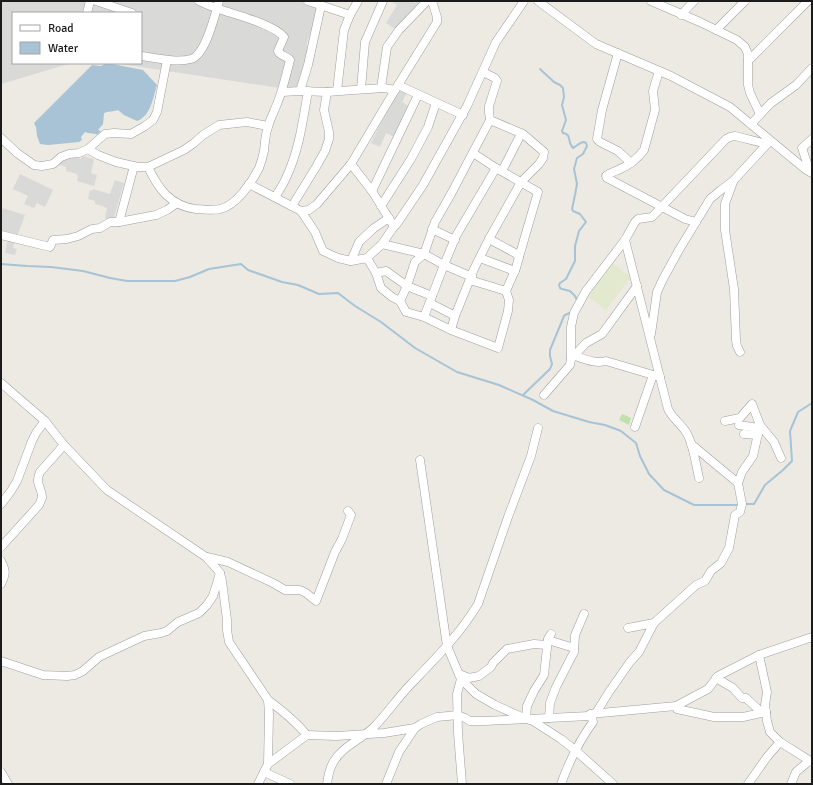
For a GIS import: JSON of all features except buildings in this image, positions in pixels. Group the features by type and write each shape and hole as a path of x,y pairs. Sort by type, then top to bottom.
{"street":[{"path":"87,12 90,1"},
{"path":"96,1 129,12"},
{"path":"148,166 162,192 177,203 190,208 205,210 220,209 235,201 249,184 259,167 264,151 268,126 282,92 290,60 278,51 284,37 271,28 218,5 199,1"},
{"path":"308,1 350,15"},
{"path":"338,91 344,30 358,1"},
{"path":"361,89 365,42 383,1"},
{"path":"381,88 387,47 399,30 427,1"},
{"path":"301,211 310,210 317,204 351,164 437,22 437,16 432,1"},
{"path":"249,184 301,211 315,232 323,251 338,258 351,261 367,258 382,244 423,185 462,115 499,36 524,1"},
{"path":"538,1 596,44 659,71 730,107 751,124 769,142 811,172"},
{"path":"651,1 737,40 745,48 748,54 748,86 760,114"},
{"path":"681,15 694,1"},
{"path":"716,30 745,1"},
{"path":"748,61 808,1"},
{"path":"142,56 168,60 192,59 195,57 205,42 218,5"},
{"path":"300,91 308,65 321,6"},
{"path":"618,53 602,110 597,139 618,151 631,163"},
{"path":"1,138 17,153 34,165 42,166 53,164 61,157 79,153 88,149 105,134 131,134 153,120 157,112 168,60"},
{"path":"751,124 778,97 796,85 812,68"},
{"path":"659,71 653,91 655,110 646,146 641,154 631,163 607,174 606,177 661,207 685,219 696,222"},
{"path":"400,301 415,262 424,254 435,222 490,120 490,106 497,80 482,72"},
{"path":"282,92 327,92 396,88 418,95 462,115"},
{"path":"275,197 286,178 302,131 308,91"},
{"path":"292,206 325,151 329,139 324,110 327,92"},
{"path":"372,191 418,95"},
{"path":"381,206 411,158 428,127 436,103"},
{"path":"451,330 455,316 471,278 489,240 521,182 543,158 544,152 521,134 490,120"},
{"path":"88,149 98,156 116,162 138,167 148,166 184,150 219,125 247,122 268,126"},
{"path":"424,318 455,240 521,134"},
{"path":"573,357 571,326 574,313 586,291 625,240 635,222 638,219 652,217 726,139 735,136 769,142"},
{"path":"811,172 802,148 812,139"},
{"path":"650,338 657,292 696,222 710,199 733,181 769,142"},
{"path":"367,258 376,273 381,288 392,298 400,301 406,312 498,348 508,311 509,300 506,292 515,271 538,192 473,153"},
{"path":"351,164 372,191 394,225"},
{"path":"119,222 134,166"},
{"path":"733,181 725,204 725,230 734,289 736,340 740,352"},
{"path":"1,235 50,247 53,240 67,239 78,236 92,229 100,228 110,222 119,222 156,215 177,203"},
{"path":"351,261 359,242 374,228 389,218"},
{"path":"432,229 455,240"},
{"path":"489,240 515,253 519,257"},
{"path":"625,240 650,338 656,376 668,409 685,431 691,443 699,478"},
{"path":"382,244 424,254 471,278 506,292"},
{"path":"480,258 515,271"},
{"path":"376,273 386,271 455,316"},
{"path":"544,395 570,364 573,357 586,343 606,330 637,286"},
{"path":"573,357 600,363 606,361 656,376"},
{"path":"635,427 656,376"},
{"path":"1,383 45,421 64,445 107,490 206,557 216,568 220,573 222,581 229,642 268,700 290,718 307,735"},
{"path":"561,784 575,750 593,722 592,715 630,662 639,652 654,623 696,585 705,581 711,571 721,563 729,548 735,515 740,512 742,504 738,483 742,472 754,456 759,430 752,404 740,418 725,421"},
{"path":"1,504 17,481 32,441 45,421"},
{"path":"739,425 759,430 774,442 780,458"},
{"path":"327,784 329,772 334,760 345,749 365,735 374,726 411,684 437,658 472,616 478,604 531,456 538,428"},
{"path":"744,434 759,430"},
{"path":"691,443 738,483"},
{"path":"1,547 39,505 42,499 37,481 40,472 64,445"},
{"path":"420,460 447,646 460,677 476,694 495,705 533,721 551,732 575,750 613,784"},
{"path":"206,557 228,562 285,590 300,590 316,601 351,515 348,511"},
{"path":"1,561 5,570 5,575 1,584"},
{"path":"1,662 43,675 75,675 83,671 99,657 144,636 168,631 178,622 199,613 213,596 220,573"},
{"path":"549,718 550,703 556,686 574,652 576,635 584,614"},
{"path":"628,628 654,623"},
{"path":"386,784 399,752 415,728 437,717 457,715 470,721 485,721 592,715 676,706 708,689 718,676 759,655 812,636"},
{"path":"460,677 469,678 479,676 491,668 493,663 507,649 548,640 574,648"},
{"path":"527,719 527,706 544,675 548,640"},
{"path":"759,655 768,692 765,705 770,732 780,742 811,762 796,772 791,784"},
{"path":"460,677 457,694 457,715 462,784"},
{"path":"716,678 733,688 742,698 746,698 759,710 766,712"},
{"path":"258,784 268,764 268,700"},
{"path":"676,706 677,709 714,717 743,717 766,712"},
{"path":"268,764 307,735 365,735 415,728"},
{"path":"748,784 767,757 780,742"},
{"path":"1,772 8,784"},
{"path":"264,772 290,784"}],"shaded area":[{"path":"1,1 319,1 318,10 307,43 306,92 122,64 142,64 142,12 12,12 12,64 69,64 1,84"},
{"path":"391,1 411,1 415,3 417,1 425,1 419,3 400,32 386,23 397,5"},
{"path":"399,87 407,92 402,102 409,106 394,137 386,133 380,147 371,143"},
{"path":"59,153 81,159 82,156 94,159 91,173 97,175 94,186 77,181 77,174 66,171 66,167 56,164"},
{"path":"20,174 53,190 45,207 37,203 34,208 24,204 28,196 13,189"},
{"path":"115,180 124,183 113,220 105,218 107,208 95,204 95,201 88,199 90,190 92,191 93,189 110,194"},
{"path":"3,208 25,215 17,237 1,231 1,215"},
{"path":"8,239 15,240 13,248 17,249 15,255 5,253"}],"green space":[{"path":"609,261 631,277 606,310 585,294"},
{"path":"622,414 631,418 629,425 619,420"}],"water":[{"path":"105,64 112,64 143,70 157,85 151,106 142,119 137,121 124,115 118,110 106,112 104,113 103,124 98,130 101,131 97,135 85,132 81,137 82,140 79,142 48,145 40,144 34,123 92,65 101,66"}],"waterway":[{"path":"540,69 563,88 564,97 562,105 566,120 562,131 563,133 568,135 573,148 583,142 586,143 587,146 583,154 577,158 574,169 577,184 572,209 580,214 586,222 579,231 575,246 575,261 566,279 559,285 560,288 570,291 577,300"},
{"path":"1,264 51,267 83,271 127,281 175,281 190,277 209,269 241,264 248,270 282,282 298,285 319,294 338,293 355,306 381,322 415,348 457,372 499,385 533,400 553,411 589,422 605,425 621,431 636,443 640,456 649,474 664,490 694,505 739,505"},
{"path":"523,395 550,369 552,364 550,350 564,316 572,312"},
{"path":"744,504 754,504 765,485 792,461 790,431 798,412 812,403"}]}
